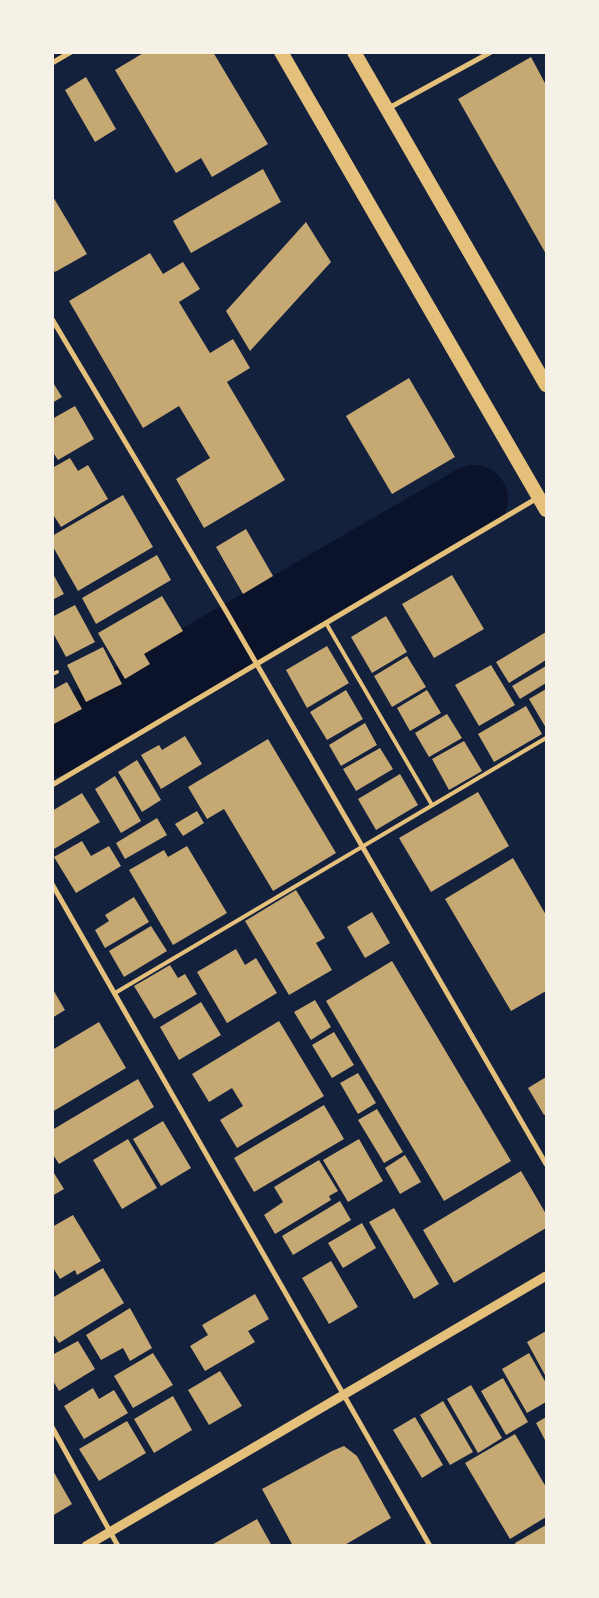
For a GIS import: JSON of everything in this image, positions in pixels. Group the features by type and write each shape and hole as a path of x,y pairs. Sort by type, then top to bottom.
{"highway":[{"path":"281,52 546,510"},
{"path":"354,52 546,385"}],"street":[{"path":"52,63 71,52"},
{"path":"387,110 490,52"},
{"path":"52,319 226,611 546,1164"},
{"path":"52,785 539,497"},
{"path":"52,884 430,1546"},
{"path":"86,1546 546,1276"},
{"path":"52,1427 118,1546"}],"lane":[{"path":"326,623 432,805"},
{"path":"115,993 546,738"}],"building":[{"path":"145,52 213,52 268,144 212,177 201,158 176,173 115,70"},
{"path":"531,57 546,85 546,254 458,99"},
{"path":"86,77 116,129 95,142 65,90"},
{"path":"263,169 281,202 191,253 173,221"},
{"path":"52,195 87,254 55,272 52,268"},
{"path":"306,222 331,262 250,351 226,311"},
{"path":"150,253 163,274 183,262 200,289 179,302 210,353 233,339 250,368 227,382 285,480 204,528 176,479 210,458 179,406 143,428 69,301"},
{"path":"409,378 455,457 392,494 346,416"},
{"path":"52,381 62,397 52,403"},
{"path":"75,406 94,439 58,460 52,451 52,419"},
{"path":"70,458 78,471 88,465 108,499 61,527 54,516 52,517 52,468"},
{"path":"123,495 153,547 78,591 52,545 52,536"},
{"path":"246,529 273,576 243,594 216,547"},
{"path":"157,555 171,580 96,624 82,598"},
{"path":"52,572 64,594 52,600"},
{"path":"452,575 484,629 434,658 402,604"},
{"path":"162,596 183,631 144,654 150,664 125,679 98,633"},
{"path":"75,605 95,642 66,657 52,631 52,617"},
{"path":"386,616 407,652 372,673 351,637"},
{"path":"546,632 546,660 509,683 496,662"},
{"path":"327,646 349,683 307,708 286,670"},
{"path":"103,647 122,684 86,702 67,665"},
{"path":"407,656 426,687 392,707 374,676"},
{"path":"491,665 515,705 479,726 455,685"},
{"path":"546,666 546,683 520,699 512,686"},
{"path":"67,682 82,709 52,725 52,690"},
{"path":"546,689 546,728 529,699"},
{"path":"346,690 363,719 327,740 310,712"},
{"path":"427,690 441,713 410,731 397,708"},
{"path":"526,706 542,734 494,762 478,734"},
{"path":"447,714 462,738 429,757 415,733"},
{"path":"365,723 377,745 341,766 329,745"},
{"path":"185,736 202,764 161,789 141,755 159,745 162,750"},
{"path":"268,739 336,853 273,891 224,809 207,819 188,787"},
{"path":"464,741 482,771 449,790 432,759"},
{"path":"380,748 393,769 356,791 343,769"},
{"path":"137,760 161,800 142,812 118,772"},
{"path":"400,774 418,805 376,830 358,799"},
{"path":"115,776 141,821 121,833 95,789"},
{"path":"478,792 509,846 431,892 399,838"},
{"path":"82,793 100,822 54,849 52,811"},
{"path":"197,811 204,823 183,836 175,824"},
{"path":"157,818 167,835 125,859 116,843"},
{"path":"82,841 91,856 109,846 121,866 76,893 54,857"},
{"path":"187,846 227,913 173,945 129,870 164,850 168,857"},
{"path":"513,858 546,915 546,991 511,1011 445,899"},
{"path":"296,890 325,938 316,943 332,970 289,995 245,921"},
{"path":"134,897 149,922 105,948 95,930 109,921 105,915"},
{"path":"372,912 390,943 365,958 347,927"},
{"path":"151,926 167,951 124,977 109,951"},
{"path":"236,949 245,965 256,958 277,993 227,1023 197,972"},
{"path":"392,961 511,1161 444,1201 326,1001"},
{"path":"170,965 178,978 185,974 197,994 154,1019 134,986"},
{"path":"52,988 65,1010 52,1018"},
{"path":"315,1000 331,1027 311,1040 294,1012"},
{"path":"201,1002 221,1035 179,1060 160,1027"},
{"path":"279,1021 324,1096 237,1148 220,1120 243,1106 232,1088 209,1102 192,1074"},
{"path":"99,1022 126,1068 52,1112 52,1050"},
{"path":"334,1032 354,1065 332,1078 312,1045"},
{"path":"358,1073 376,1103 358,1114 340,1083"},
{"path":"546,1077 546,1114 544,1115 528,1088"},
{"path":"138,1079 154,1107 59,1164 52,1153 52,1130"},
{"path":"324,1105 344,1139 254,1192 234,1158"},
{"path":"377,1109 403,1152 384,1163 358,1120"},
{"path":"163,1121 191,1168 161,1186 133,1139"},
{"path":"128,1139 157,1188 122,1209 93,1160"},
{"path":"359,1139 383,1181 348,1202 323,1160"},
{"path":"405,1155 421,1182 400,1194 385,1168"},
{"path":"319,1160 338,1191 329,1196 331,1200 275,1234 264,1215 283,1202 274,1187"},
{"path":"52,1170 64,1189 52,1196"},
{"path":"521,1171 546,1214 546,1228 454,1283 423,1230"},
{"path":"340,1201 351,1220 293,1255 282,1236"},
{"path":"394,1208 439,1284 414,1299 369,1222"},
{"path":"73,1215 101,1261 77,1275 75,1270 60,1279 52,1266 52,1227"},
{"path":"362,1223 376,1248 343,1268 328,1243"},
{"path":"331,1261 358,1307 329,1324 302,1278"},
{"path":"103,1268 124,1303 59,1343 52,1332 52,1298"},
{"path":"255,1294 269,1319 248,1331 255,1342 205,1371 190,1346 208,1335 202,1325"},
{"path":"130,1308 152,1348 130,1361 123,1348 101,1360 86,1335"},
{"path":"546,1331 546,1377 527,1342"},
{"path":"78,1341 95,1369 59,1391 52,1379 52,1355"},
{"path":"153,1353 173,1385 133,1408 114,1376"},
{"path":"529,1353 546,1383 546,1402 527,1413 502,1369"},
{"path":"220,1371 242,1406 209,1425 188,1390"},
{"path":"503,1378 528,1422 506,1435 481,1391"},
{"path":"471,1385 502,1438 478,1453 447,1399"},
{"path":"93,1388 99,1399 114,1390 128,1413 84,1439 64,1406"},
{"path":"173,1396 192,1430 154,1453 134,1419"},
{"path":"443,1401 473,1452 450,1465 420,1415"},
{"path":"415,1417 443,1465 422,1478 393,1430"},
{"path":"546,1417 546,1442 536,1423"},
{"path":"127,1421 146,1453 99,1481 79,1449"},
{"path":"515,1434 546,1487 546,1517 510,1539 465,1463"},
{"path":"344,1446 357,1456 391,1518 343,1546 293,1546 262,1489"},
{"path":"52,1469 72,1504 52,1516"},
{"path":"257,1519 272,1546 210,1546"},
{"path":"546,1525 546,1546 516,1546 515,1543"}],"waterway":[{"path":"52,743 474,499"}]}
